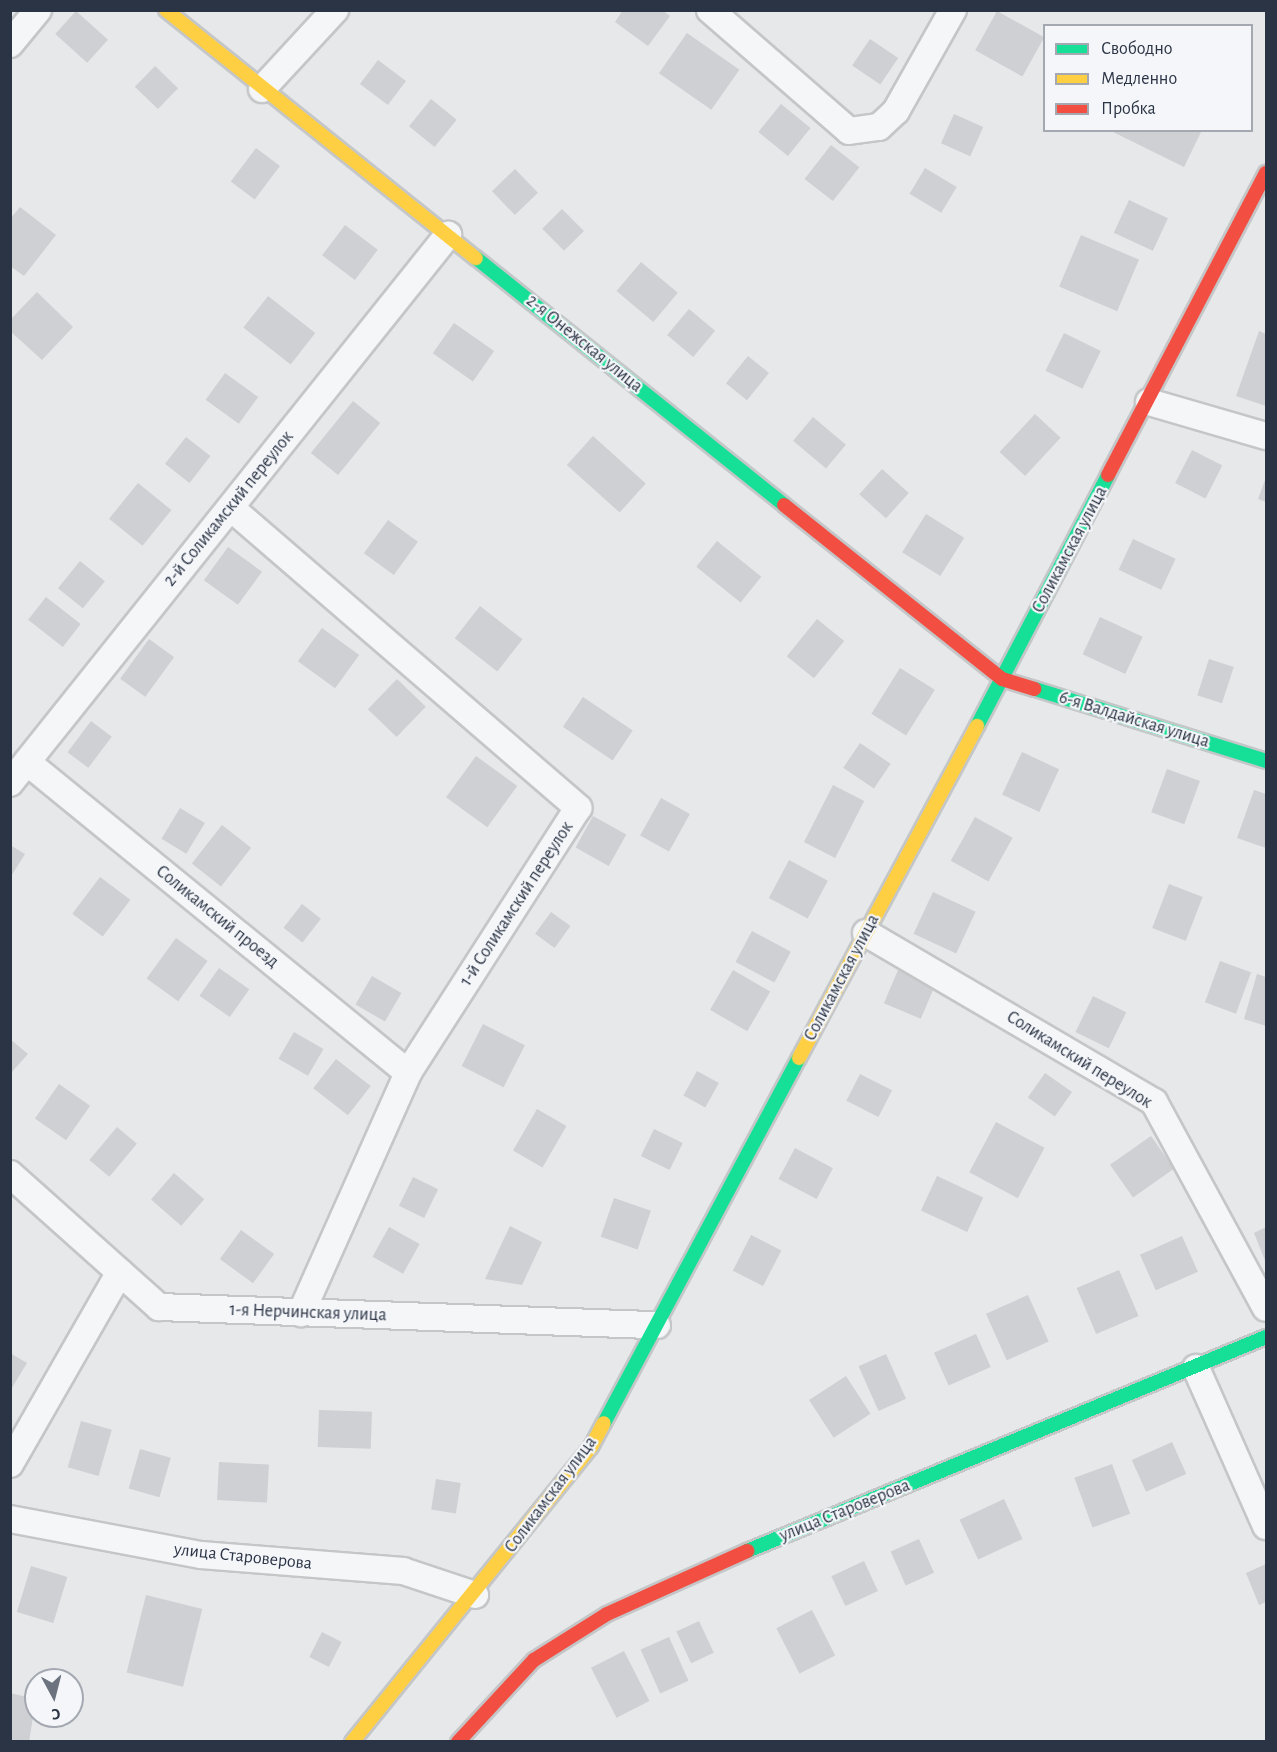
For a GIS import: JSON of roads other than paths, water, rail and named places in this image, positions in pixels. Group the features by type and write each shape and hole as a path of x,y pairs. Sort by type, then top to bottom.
{"main road":[{"name":"2-я Онежская улица","path":"166,10 1002,679"},
{"name":"Соликамская улица","path":"352,1742 475,1595 591,1447 1149,402 1266,173"},
{"name":"6-я Валдайская улица","path":"1002,679 1266,761"},
{"name":"улица Староверова","path":"458,1742 534,1660 607,1614 711,1566 1196,1368 1266,1337"}],"street":[{"path":"10,44 38,10"},
{"path":"262,89 334,10"},
{"path":"710,10 849,131 879,127 896,111 953,10"},
{"name":"2-й Соликамский переулок","path":"10,783 448,235"},
{"path":"1149,402 1266,436"},
{"name":"1-й Соликамский переулок","path":"231,508 578,808 408,1073 301,1313"},
{"name":"Соликамский проезд","path":"27,762 408,1073"},
{"name":"Соликамский переулок","path":"866,933 1154,1102 1266,1308"},
{"name":"1-я Нерчинская улица","path":"10,1174 159,1307 657,1325"},
{"path":"10,1464 120,1272"},
{"path":"1196,1368 1266,1526"},
{"name":"улица Староверова","path":"10,1519 201,1555 403,1571 475,1595"}]}
